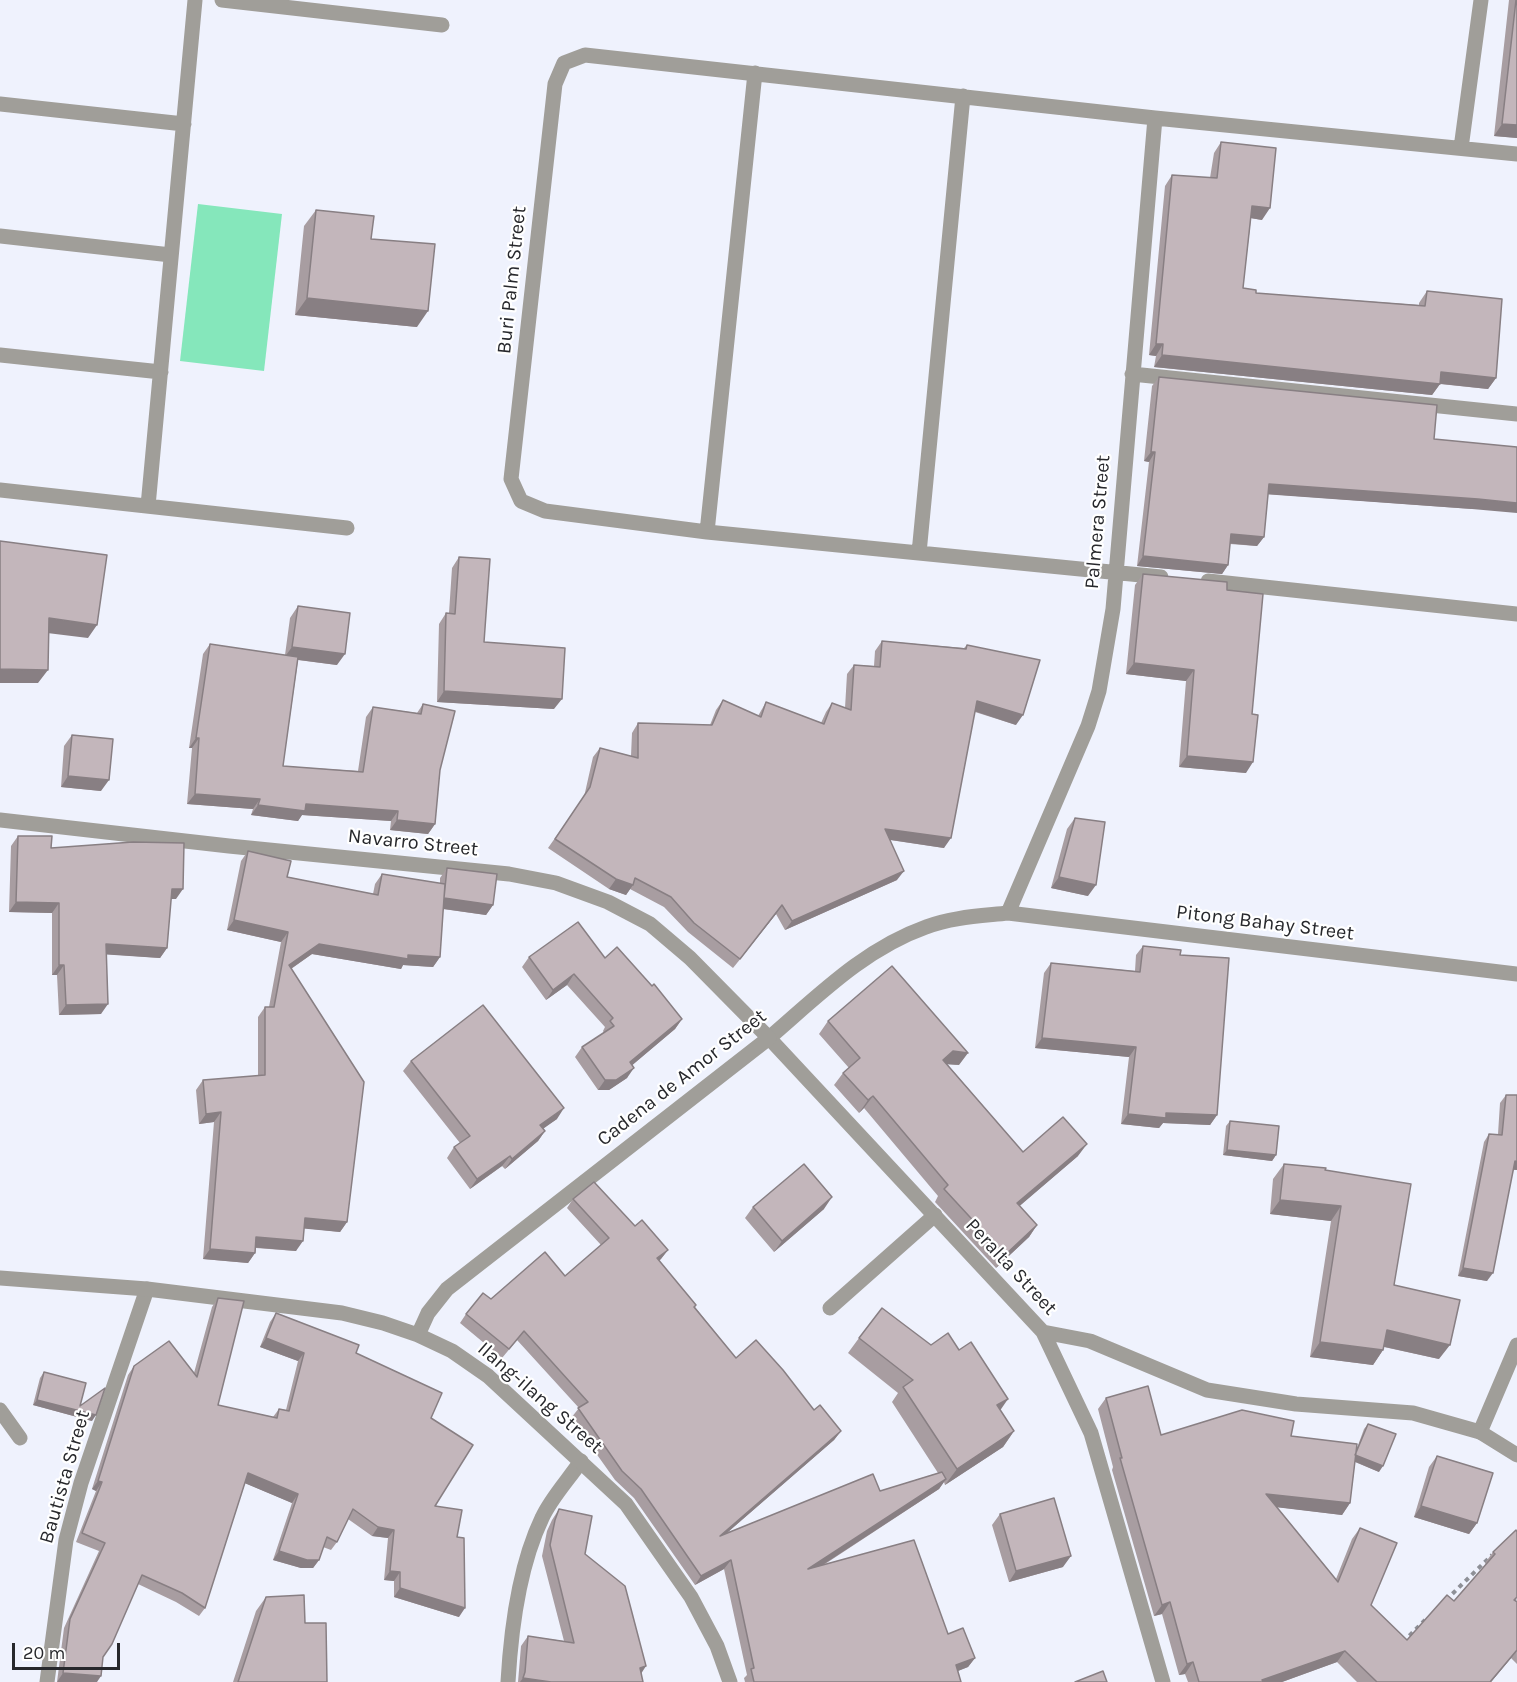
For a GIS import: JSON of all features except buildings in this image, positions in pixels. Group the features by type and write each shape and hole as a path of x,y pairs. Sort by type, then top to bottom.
{"street":[{"path":"148,506 195,0"},
{"path":"222,0 442,25"},
{"path":"1461,148 1481,0"},
{"name":"Buri Palm Street","path":"707,532 545,511 521,501 511,479 555,84 564,63 585,55 755,73"},
{"path":"1174,578 707,532 755,73 1155,118 1517,154"},
{"path":"919,554 963,96"},
{"path":"0,104 184,124"},
{"name":"Palmera Street","path":"1008,913 1088,726 1099,691 1111,619 1155,118"},
{"path":"0,236 171,255"},
{"path":"0,355 161,372"},
{"path":"1132,374 1517,414"},
{"path":"0,490 347,528"},
{"path":"1198,580 1517,614"},
{"name":"Navarro Street","path":"0,820 218,845 509,874 556,883 608,902 650,924 690,958 769,1038"},
{"name":"Pitong Bahay Street","path":"1008,913 1517,974"},
{"name":"Cadena de Amor Street","path":"418,1335 428,1313 447,1289 769,1038 860,960 927,926 964,918 1008,913"},
{"name":"Peralta Street","path":"769,1038 1043,1332 1091,1434 1163,1682"},
{"path":"830,1308 935,1215"},
{"name":"Ilang-ilang Street","path":"0,1278 147,1289 342,1313 383,1323 418,1335 453,1351 488,1376 626,1504 684,1587 717,1646 730,1682"},
{"name":"Bautista Street","path":"47,1682 66,1540 81,1483 147,1289"},
{"path":"1043,1332 1090,1341 1207,1390 1296,1404 1413,1413 1480,1432 1517,1455"},
{"path":"1480,1432 1517,1345"},
{"path":"0,1410 20,1438"},
{"path":"508,1682 509,1658 522,1575 542,1518 581,1461"}],"path":[{"path":"1440,1606 1500,1547"},
{"path":"1397,1647 1431,1614"}],"green space":[{"path":"198,204 282,214 264,371 180,361"}]}
